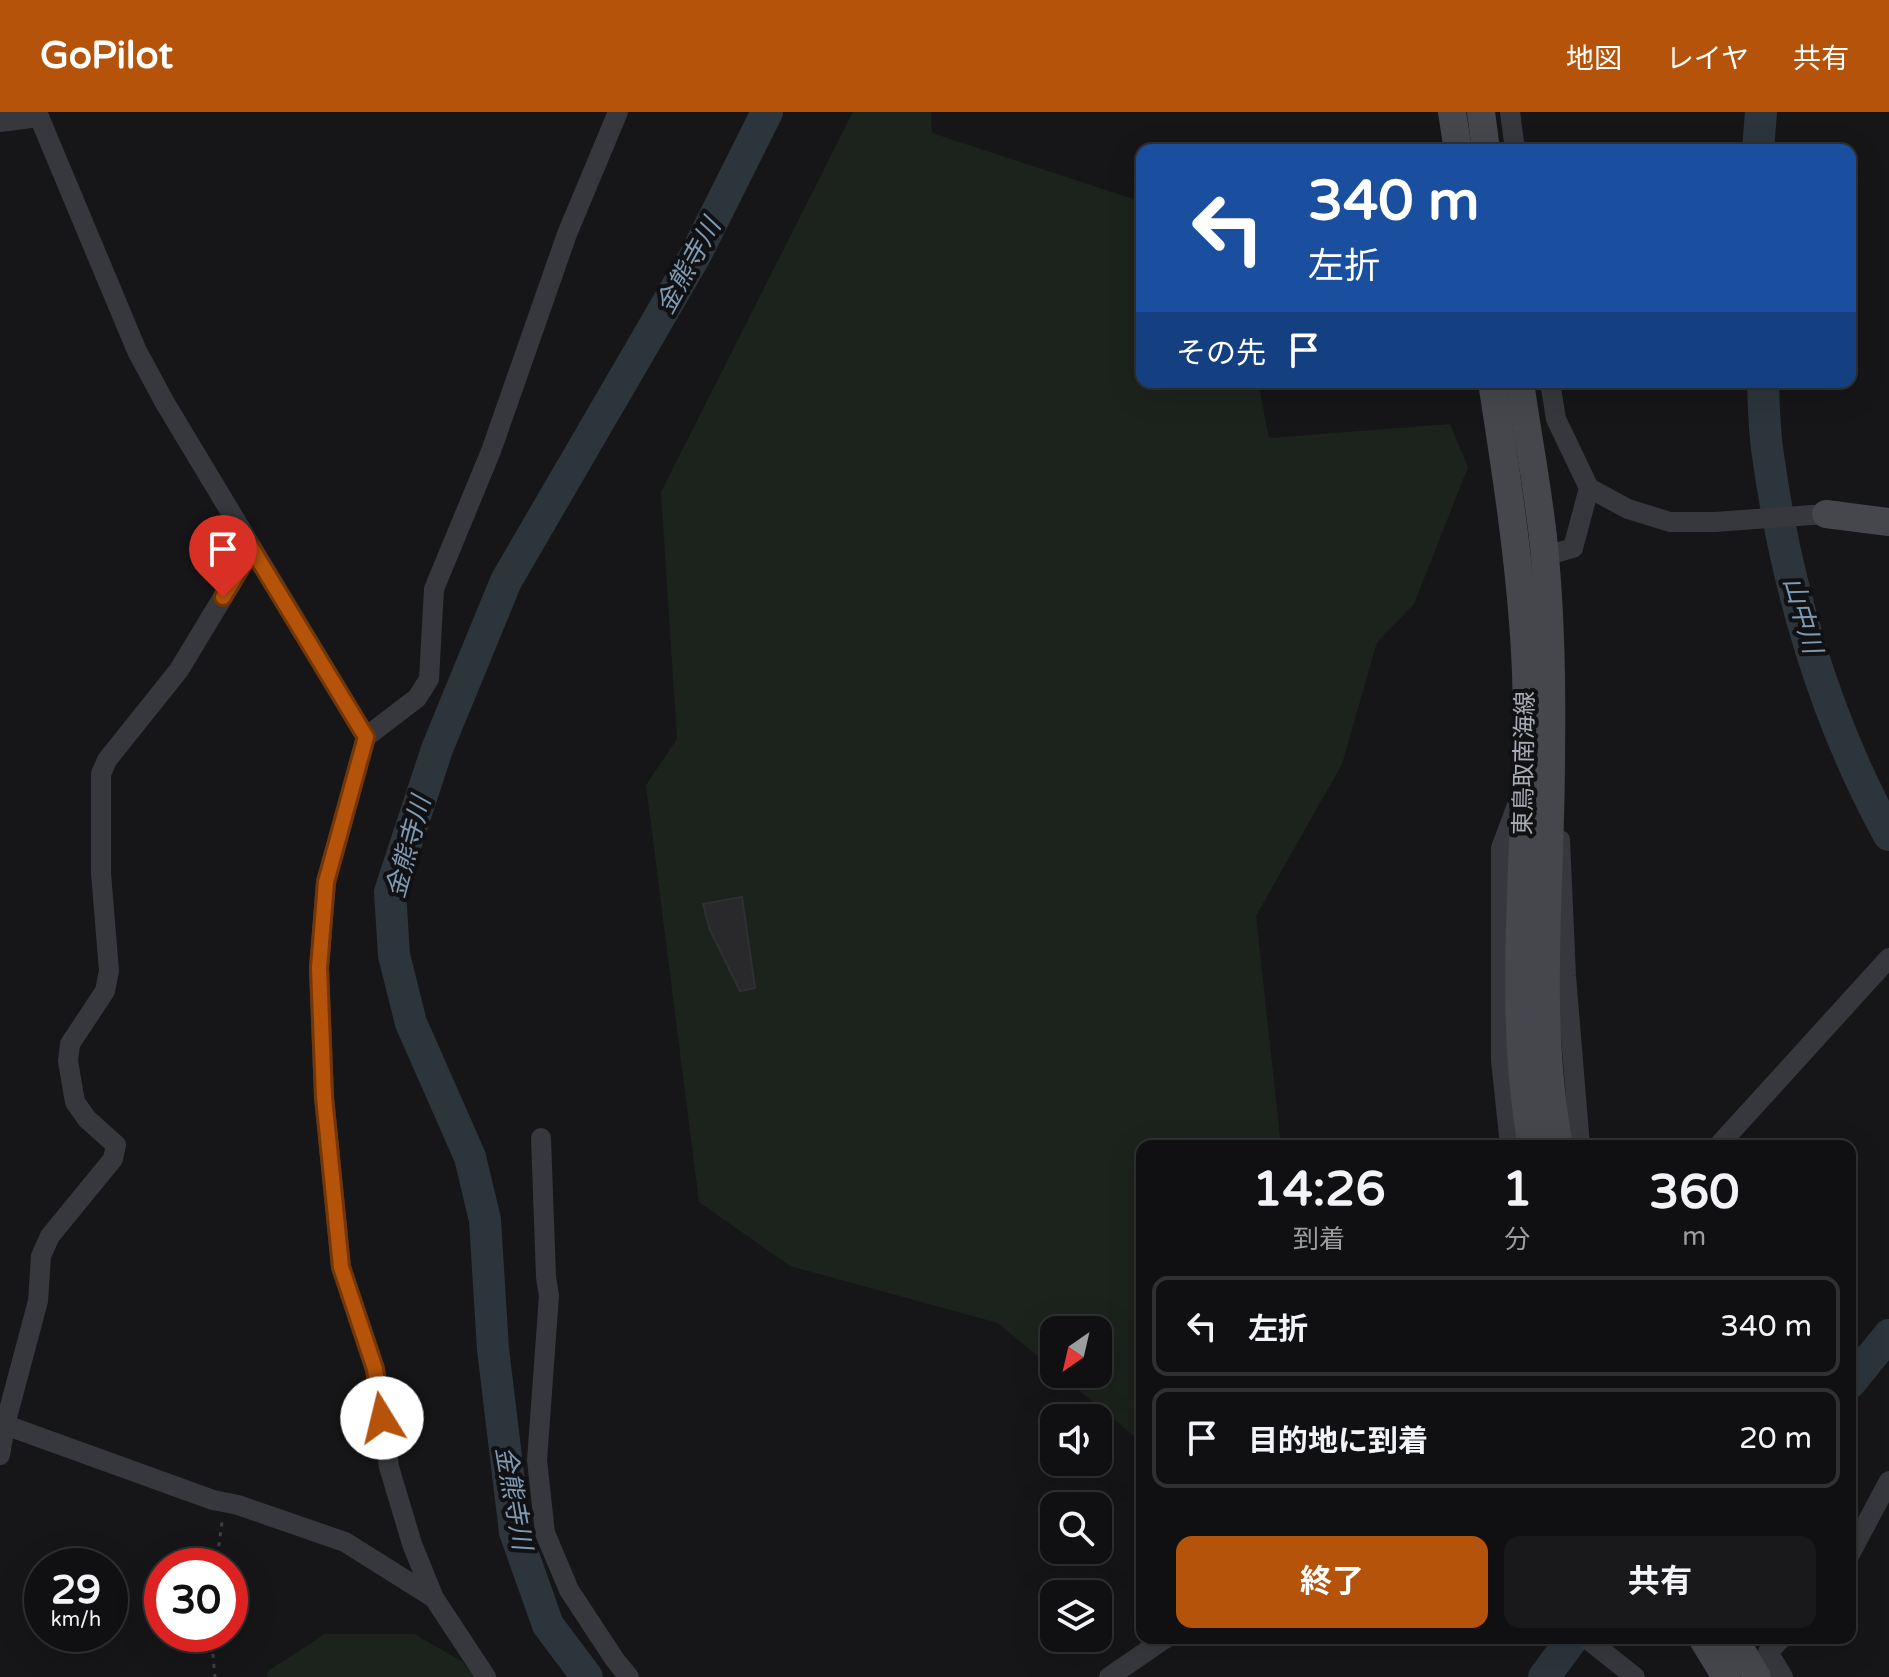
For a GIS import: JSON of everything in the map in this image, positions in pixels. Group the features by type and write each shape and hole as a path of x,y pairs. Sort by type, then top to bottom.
{"main road":[{"path":"1452,112 1457,144"},
{"path":"1481,112 1485,144"},
{"name":"東鳥取南海線","path":"1493,388 1518,557 1526,674 1519,945 1521,1045 1531,1140"},
{"name":"東鳥取南海線","path":"1521,388 1545,556 1551,674 1545,945 1548,1046 1558,1140"},
{"path":"1826,514 1889,522"},
{"path":"1706,1644 1726,1677"},
{"path":"1746,1644 1769,1656"}],"street":[{"path":"486,1677 434,1598 412,1544 389,1467 375,1369 341,1267 324,1097 319,968 326,882 366,737 417,698 429,679 434,589 491,451 567,234 618,112"},
{"path":"1510,112 1514,144"},
{"path":"0,122 38,114 137,351 366,737"},
{"path":"1551,388 1556,419 1589,488 1628,509 1670,522 1826,514"},
{"path":"1545,556 1573,548 1589,488"},
{"path":"0,1455 2,1424 38,1301 41,1256 50,1236 113,1159 116,1145 87,1119 75,1102 68,1061 70,1044 105,991 109,971 101,873 101,774 107,760 179,670 252,549"},
{"path":"1551,760 1562,854 1566,976 1580,1140"},
{"path":"1509,1140 1501,1060 1501,848 1523,789"},
{"path":"1723,1140 1889,958"},
{"path":"541,1138 549,1296 537,1460 545,1533 569,1590 629,1677"},
{"path":"2,1424 345,1542 434,1598"},
{"path":"1856,1543 1889,1481"},
{"path":"1109,1677 1157,1644"},
{"path":"1594,1644 1635,1677"},
{"path":"1741,1677 1769,1656 1783,1677"}],"path":[{"path":"219,1548 225,1502"},
{"path":"213,1652 215,1677"}],"shaded area":[{"path":"853,112 931,112 932,133 1136,200 1136,388 1259,388 1269,438 1450,424 1468,467 1414,604 1377,642 1342,764 1256,916 1280,1140 1136,1140 1134,1436 1112,1418 1112,1404 1095,1404 1076,1388 1112,1388 1112,1316 1040,1316 1040,1358 998,1323 790,1266 699,1202 646,785 677,739 661,492"},
{"path":"325,1634 414,1634 463,1662 474,1677 267,1677 268,1671"}],"building":[{"path":"742,897 755,988 740,991 710,930 703,904"}],"waterway":[{"name":"金熊寺川","path":"587,1677 548,1625 515,1532 493,1349 485,1220 470,1157 411,1023 394,955 390,892 437,749 506,581 695,256 767,112"},
{"name":"山中川","path":"1758,144 1761,112"},
{"name":"山中川","path":"1763,388 1768,455 1797,602 1827,698 1866,791 1889,835"},
{"path":"1856,1376 1889,1335"},
{"path":"1544,1677 1569,1644"}],"route":[{"path":"223,597 252,549 366,737 326,882 319,968 324,1097 341,1267 375,1369 382,1418"}]}
